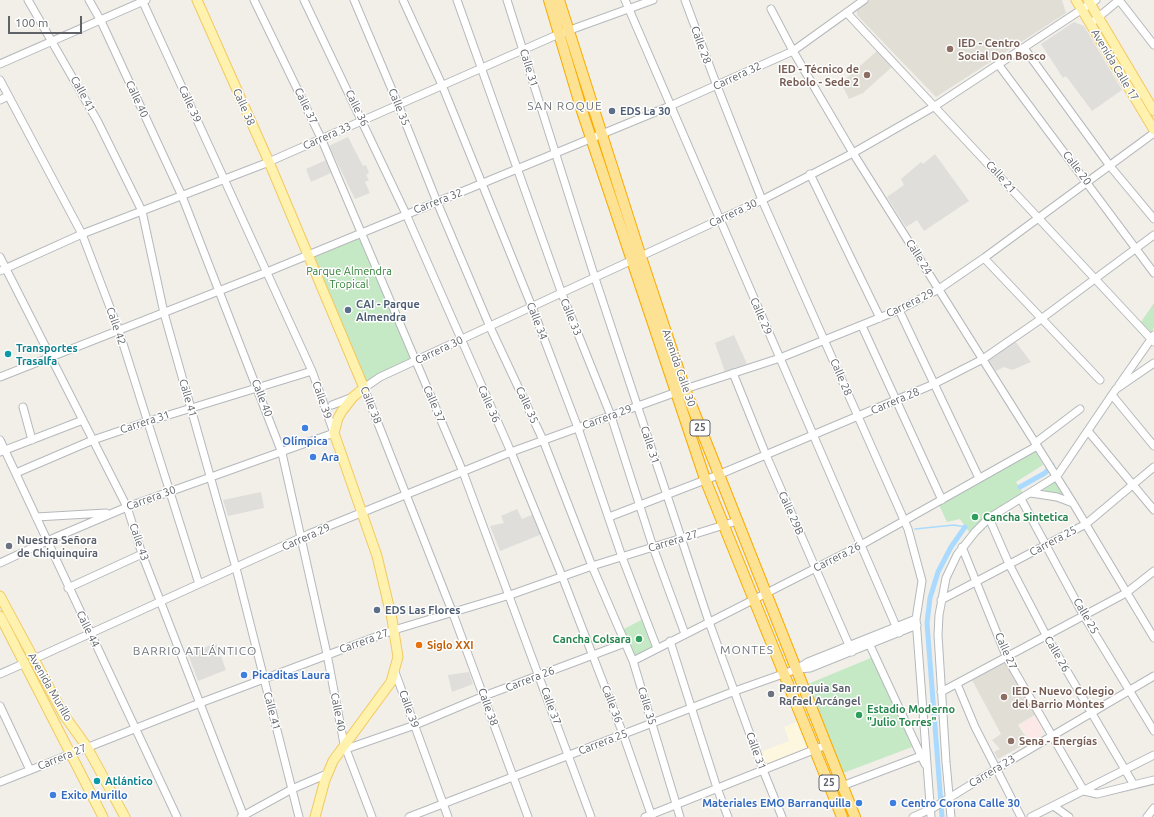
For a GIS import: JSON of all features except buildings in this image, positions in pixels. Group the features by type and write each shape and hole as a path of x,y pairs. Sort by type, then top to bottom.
{"highway":[{"name":"Avenida Calle 30","path":"549,0 564,32 602,134 636,259"},
{"name":"Avenida Calle 30","path":"559,0 564,32 592,138 636,259 681,391 706,480 842,817"},
{"name":"Avenida Calle 30","path":"681,391 737,521 855,817"}],"main road":[{"name":"Calle 38","path":"196,0 269,162 364,388"},
{"name":"Avenida Calle 17","path":"1076,0 1154,132"},
{"name":"Avenida Calle 17","path":"1092,2 1098,17 1154,111"},
{"name":"Carrera 30","path":"334,434 338,418 353,397 364,388"},
{"name":"Calle 39","path":"334,434 377,556 398,650 395,672"},
{"name":"Avenida Murillo","path":"0,596 71,753 103,817"},
{"name":"Avenida Murillo","path":"0,616 64,715 87,747 125,817"},
{"path":"316,817 327,774 385,691 395,672"}],"street":[{"name":"Calle 41","path":"28,0 98,122 142,211 164,313 236,568 299,817"},
{"name":"Calle 40","path":"89,0 101,20 182,196 282,452 327,654 345,747 372,817"},
{"path":"0,64 144,0"},
{"name":"Calle 39","path":"144,0 312,371 334,434"},
{"name":"Calle 37","path":"254,0 321,138 463,472 540,675 591,817"},
{"name":"Calle 36","path":"304,0 406,214 511,452 562,576 623,734 649,816"},
{"name":"Calle 35","path":"354,0 490,327 543,440 592,566 632,660 652,723 675,805 680,817"},
{"name":"Calle 34","path":"403,0 442,85 532,307 578,428 622,557 657,648"},
{"name":"Calle 33","path":"456,0 562,294 611,416 653,547 685,634"},
{"name":"Calle 31","path":"507,0 524,48 595,278 709,622 763,770 782,817"},
{"name":"Calle 29","path":"625,0 897,630"},
{"name":"Carrera 33","path":"3,270 82,234 269,162 524,48 653,0"},
{"name":"Calle 28","path":"685,0 762,200 906,521 922,581 917,622 926,768"},
{"name":"Carrera 32","path":"0,377 267,272 307,254 518,170 717,86 793,51 864,0"},
{"path":"1090,23 1119,0 1154,45"},
{"name":"Carrera 30","path":"364,388 380,377 562,294 762,200 810,174 854,153 935,106 1092,2"},
{"name":"Calle 24","path":"771,8 793,51 854,153 1086,524 1154,638"},
{"name":"Calle 21","path":"847,13 1152,338"},
{"path":"1024,48 1110,166 1154,219"},
{"name":"Calle 20","path":"998,64 1088,182 1154,273"},
{"name":"Calle 42","path":"0,80 82,234 119,331 146,422 199,584"},
{"path":"0,100 8,96"},
{"name":"Carrera 29","path":"0,674 301,538 407,496 511,452 732,373 780,358 899,310 939,289 984,258 1154,132"},
{"path":"810,174 880,318"},
{"name":"Carrera 28","path":"609,517 706,480 766,455 934,384 983,359 1041,319 1154,236"},
{"name":"Calle 43","path":"0,257 3,270 51,356 127,507 142,554 162,601 243,817"},
{"path":"984,258 1100,380"},
{"path":"899,310 979,478"},
{"path":"862,326 942,500"},
{"path":"951,817 947,800 938,635 941,600 946,578 962,547 989,518 1031,493 1055,474 1088,431 1152,338"},
{"path":"1135,361 1143,371"},
{"path":"1116,389 1154,363"},
{"name":"Carrera 31","path":"16,473 93,440 191,407 312,371"},
{"name":"Calle 29B","path":"732,373 766,455 851,649"},
{"name":"Calle 38","path":"364,388 452,611 528,817"},
{"path":"1112,395 1154,446"},
{"name":"Carrera 30","path":"332,405 353,397"},
{"path":"24,407 32,440"},
{"name":"Carrera 26","path":"632,660 755,599 906,521 1036,444 1080,409"},
{"path":"3,451 83,420"},
{"path":"1088,431 1154,510"},
{"name":"Carrera 30","path":"0,563 127,507 334,434"},
{"name":"Calle 44","path":"0,440 3,451 16,473 68,588 136,728 177,817"},
{"name":"Carrera 25","path":"941,600 1086,524 1154,467"},
{"path":"1031,493 1057,497 1073,503"},
{"name":"Calle 25","path":"1021,499 1047,544 1084,616 1154,731"},
{"path":"36,517 112,513"},
{"name":"Calle 26","path":"989,518 1009,564 1047,637 1134,785"},
{"name":"Carrera 27","path":"0,782 200,702 394,630 452,611 510,595 592,566 737,521"},
{"name":"Calle 27","path":"962,547 1007,658 1084,791"},
{"path":"68,588 142,554"},
{"path":"942,692 1047,637 1126,593 1154,571"},
{"name":"Carrera 25","path":"409,817 735,691 797,669 808,662 851,649 917,622"},
{"path":"670,641 717,788 728,817"},
{"path":"868,642 926,768 931,812"},
{"name":"Carrera 26","path":"345,747 415,725 484,696 625,643"},
{"name":"Calle 39","path":"395,672 448,817"},
{"name":"Carrera 23","path":"913,817 931,812 996,769 1154,676"},
{"path":"957,684 996,769 1021,817"},
{"path":"0,706 30,770"},
{"path":"649,816 826,745"},
{"path":"842,786 921,756"},
{"path":"1031,817 1055,807 1154,756"},
{"path":"243,817 292,789 327,774"},
{"path":"1084,791 1097,794 1154,780"},
{"path":"1055,807 1069,817"},
{"path":"1147,817 1154,808"}],"shaded area":[{"name":"IED - Centro Social Don Bosco","path":"869,0 1062,0 1066,13 936,97 857,15 857,9"},
{"path":"1074,22 1084,26 1122,90 1092,111 1066,76 1063,78 1041,44"},
{"name":"IED - Técnico de Rebolo - Sede 2","path":"878,50 893,66 863,93 849,99 841,83"},
{"path":"348,137 363,166 366,165 369,173 366,175 369,180 365,182 370,193 355,199 329,146"},
{"path":"935,154 969,201 924,231 917,220 906,227 887,197 904,185 901,179 921,162 923,164"},
{"path":"326,160 331,173 311,182 306,169"},
{"path":"734,335 747,364 725,372 715,343"},
{"path":"1015,341 1031,362 1012,370 1004,367 996,371 988,360"},
{"path":"261,492 264,508 228,516 223,500"},
{"path":"517,509 522,519 534,514 542,534 500,551 490,526 504,523 501,516"},
{"path":"216,643 226,670 198,681 188,654"},
{"name":"IED - Nuevo Colegio del Barrio Montes","path":"1007,661 1038,713 1018,725 1029,742 998,759 994,752 1000,749 992,740 1001,734 972,680"},
{"path":"469,672 473,684 452,692 448,675"},
{"path":"1038,714 1043,723 1041,737 1031,743 1020,724"},
{"path":"797,722 807,749 766,765 761,752 789,741 784,727"}],"green space":[{"name":"Parque Almendra Tropical","path":"362,232 416,361 364,388 307,254"},
{"path":"1154,303 1154,328 1151,332 1141,322"},
{"path":"1035,451 1043,465 1016,482 1023,493 991,512 970,533 960,519 947,522 939,505"},
{"path":"1056,481 1066,497 1039,493"},
{"name":"Cancha Colsara","path":"645,618 657,648 633,661 620,631"},
{"name":"Estadio Moderno \"Julio Torres\"","path":"873,657 912,747 843,773 808,684"}],"waterway":[{"path":"1020,487 1045,473 1052,465"},
{"path":"915,529 954,525 965,527"},
{"path":"942,817 927,623 930,598 938,572 951,547 965,527"}],"place":[{"name":"IED - Centro Social Don Bosco","path":"950,49"},
{"name":"IED - Técnico de Rebolo - Sede 2","path":"867,75"},
{"name":"EDS La 30","path":"612,111"},
{"name":"CAI - Parque Almendra","path":"348,310"},
{"name":"Transportes Trasalfa","path":"8,354"},
{"name":"Olímpica","path":"305,428"},
{"name":"Ara","path":"313,457"},
{"name":"Cancha Sintetica","path":"975,517"},
{"name":"Nuestra Señora de Chiquinquira","path":"9,546"},
{"name":"EDS Las Flores","path":"377,610"},
{"name":"Cancha Colsara","path":"639,639"},
{"name":"Siglo XXI","path":"419,645"},
{"name":"Picaditas Laura","path":"244,675"},
{"name":"Parroquia San Rafael Arcángel","path":"771,694"},
{"name":"IED - Nuevo Colegio del Barrio Montes","path":"1004,697"},
{"name":"Estadio Moderno \"Julio Torres\"","path":"859,715"},
{"name":"Sena - Energías","path":"1011,741"},
{"name":"Atlántico","path":"97,781"},
{"name":"Exito Murillo","path":"53,795"},
{"name":"Materiales EMO Barranquilla","path":"859,803"},
{"name":"Centro Corona Calle 30","path":"893,803"}],"district":[{"name":"SAN ROQUE","path":"565,106"},
{"name":"MONTES","path":"747,650"},
{"name":"BARRIO ATLÁNTICO","path":"195,651"}]}
